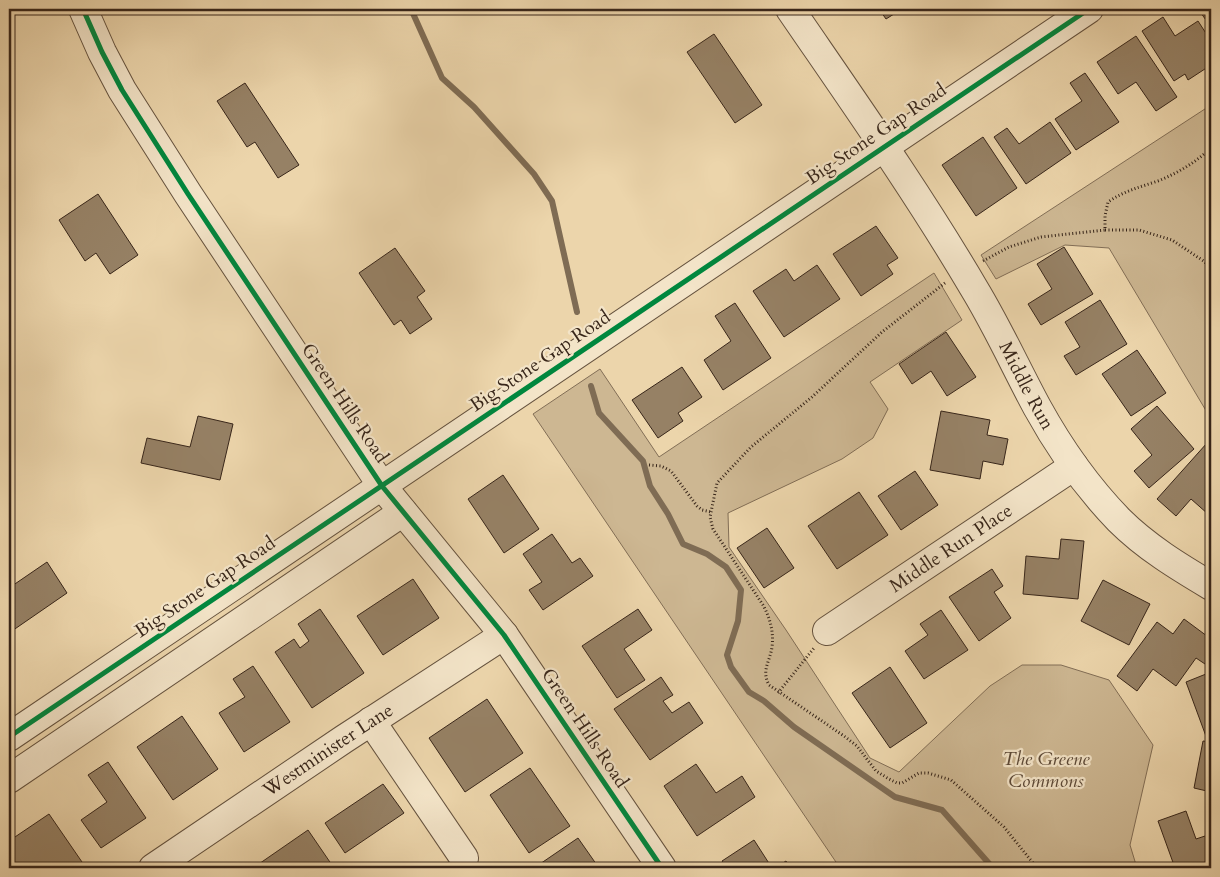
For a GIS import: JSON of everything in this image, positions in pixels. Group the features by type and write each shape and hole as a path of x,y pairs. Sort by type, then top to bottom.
{"street":[{"name":"Green Hills Road","path":"84,9 102,52 128,98 188,194 382,486 504,635 662,868"},
{"name":"Middle Run","path":"790,9 884,146 964,271 1038,408 1074,466 1120,520 1169,561 1211,586"},
{"name":"Big Stone Gap Road","path":"9,737 1089,9"},
{"name":"Middle Run Place","path":"827,631 1074,466"},
{"path":"9,779 403,512"},
{"name":"Westminister Lane","path":"153,868 371,721 504,635"},
{"path":"371,721 461,865"}],"path":[{"path":"1106,230 1105,216 1108,202 1132,188 1157,181 1181,171 1211,148"},
{"path":"1037,868 1004,826 951,780 928,773 919,773 902,783 896,783 876,771 857,746 769,685 765,678 765,672 772,646 769,618 763,605 713,529 710,517 716,483 750,447 812,397 882,332 950,278 1009,247 1041,237 1106,230 1139,230 1172,240 1205,262 1211,272"},
{"path":"649,465 661,466 671,471 697,506 702,510 711,512"},
{"path":"778,693 827,631"}],"green space":[{"path":"1211,105 1211,419 1109,248 1065,245 996,279 981,255"},
{"name":"The Greene Commons","path":"934,273 962,320 870,382 888,409 873,438 842,459 728,513 729,547 870,758 899,772 990,686 1022,665 1061,665 1109,680 1153,745 1130,845 1137,868 840,868 533,414 600,369 659,457"}],"building":[{"path":"879,9 902,9 886,19"},
{"path":"1198,9 1211,9 1211,27"},
{"path":"1163,17 1175,36 1198,21 1211,41 1211,65 1188,80 1185,74 1174,81 1142,31"},
{"path":"714,34 762,105 735,123 687,52"},
{"path":"1136,36 1177,97 1156,111 1136,82 1118,94 1097,62"},
{"path":"1085,73 1119,122 1076,150 1055,119 1082,101 1070,83"},
{"path":"245,83 299,165 278,178 255,142 247,147 217,101"},
{"path":"1050,122 1071,153 1026,184 994,137 1007,128 1019,144"},
{"path":"983,137 1017,188 976,216 942,165"},
{"path":"98,194 138,255 110,274 96,253 85,261 59,220"},
{"path":"876,226 898,258 887,265 893,274 861,296 833,254"},
{"path":"1064,247 1093,294 1041,325 1028,304 1052,289 1037,264"},
{"path":"395,248 425,291 417,297 432,319 410,334 401,320 394,325 359,273"},
{"path":"817,265 840,299 784,337 753,291 786,269 794,281"},
{"path":"1100,300 1127,344 1076,375 1064,356 1080,347 1065,322"},
{"path":"735,303 771,358 723,390 704,360 731,341 715,316"},
{"path":"946,332 976,377 947,396 931,371 912,384 899,364"},
{"path":"1137,350 1166,393 1131,416 1102,374"},
{"path":"682,367 702,397 678,413 683,421 658,438 632,400"},
{"path":"1157,406 1194,449 1149,488 1134,471 1152,455 1131,429"},
{"path":"941,411 990,420 987,435 1008,439 1003,465 983,461 980,479 930,470"},
{"path":"198,416 233,424 220,480 141,463 147,438 190,447"},
{"path":"1207,443 1211,447 1211,510 1208,514 1191,499 1176,516 1157,499"},
{"path":"915,471 938,505 901,530 878,496"},
{"path":"503,475 539,529 504,553 468,499"},
{"path":"859,492 888,535 837,569 808,526"},
{"path":"767,528 794,568 764,588 737,548"},
{"path":"552,534 572,563 580,558 593,576 543,610 529,590 542,582 523,554"},
{"path":"1061,539 1084,541 1078,599 1023,594 1026,556 1059,559"},
{"path":"47,562 67,593 9,633 9,588"},
{"path":"992,569 1003,586 994,592 1011,618 979,641 949,597"},
{"path":"413,579 439,618 383,655 357,616"},
{"path":"1103,580 1150,604 1129,645 1081,621"},
{"path":"320,609 364,673 312,708 275,652 294,639 300,648 309,641 298,624"},
{"path":"638,609 652,630 624,649 645,680 617,698 582,646"},
{"path":"941,610 968,650 924,679 905,651 928,635 920,624"},
{"path":"1184,619 1211,639 1211,656 1205,664 1196,658 1176,686 1153,669 1137,691 1117,676 1157,622 1173,634"},
{"path":"253,666 290,722 244,752 219,713 245,697 233,679"},
{"path":"890,667 927,723 890,748 852,693"},
{"path":"1211,672 1211,738 1207,739 1186,682"},
{"path":"661,677 673,695 663,701 672,713 689,702 703,723 650,760 614,709"},
{"path":"487,699 523,753 465,792 429,738"},
{"path":"182,716 218,769 173,800 137,747"},
{"path":"1203,741 1211,742 1211,792 1194,788"},
{"path":"108,762 146,818 101,848 81,820 107,802 88,775"},
{"path":"696,764 716,793 742,776 755,797 697,836 664,786"},
{"path":"530,768 570,826 529,853 490,795"},
{"path":"383,784 404,813 345,853 325,823"},
{"path":"1186,811 1196,839 1211,834 1211,860 1189,868 1175,868 1158,821"},
{"path":"49,814 82,862 72,868 9,868 9,841"},
{"path":"308,830 334,868 253,868"},
{"path":"578,838 599,868 534,868"},
{"path":"754,840 772,868 727,868 722,861"},
{"path":"786,861 791,868 775,868"}],"waterway":[{"path":"411,9 442,78 474,107 534,174 552,201 577,312"},
{"path":"591,386 599,413 643,461 650,486 668,514 683,544 707,554 726,567 741,590 738,621 727,655 731,667 749,692 764,701 794,727 895,797 942,810 993,868"},
{"path":"1199,868 1211,864"}],"cycle path":[{"path":"83,9 102,52 122,90 188,194 382,486 504,635 662,868"},
{"path":"9,737 1089,9"}]}
